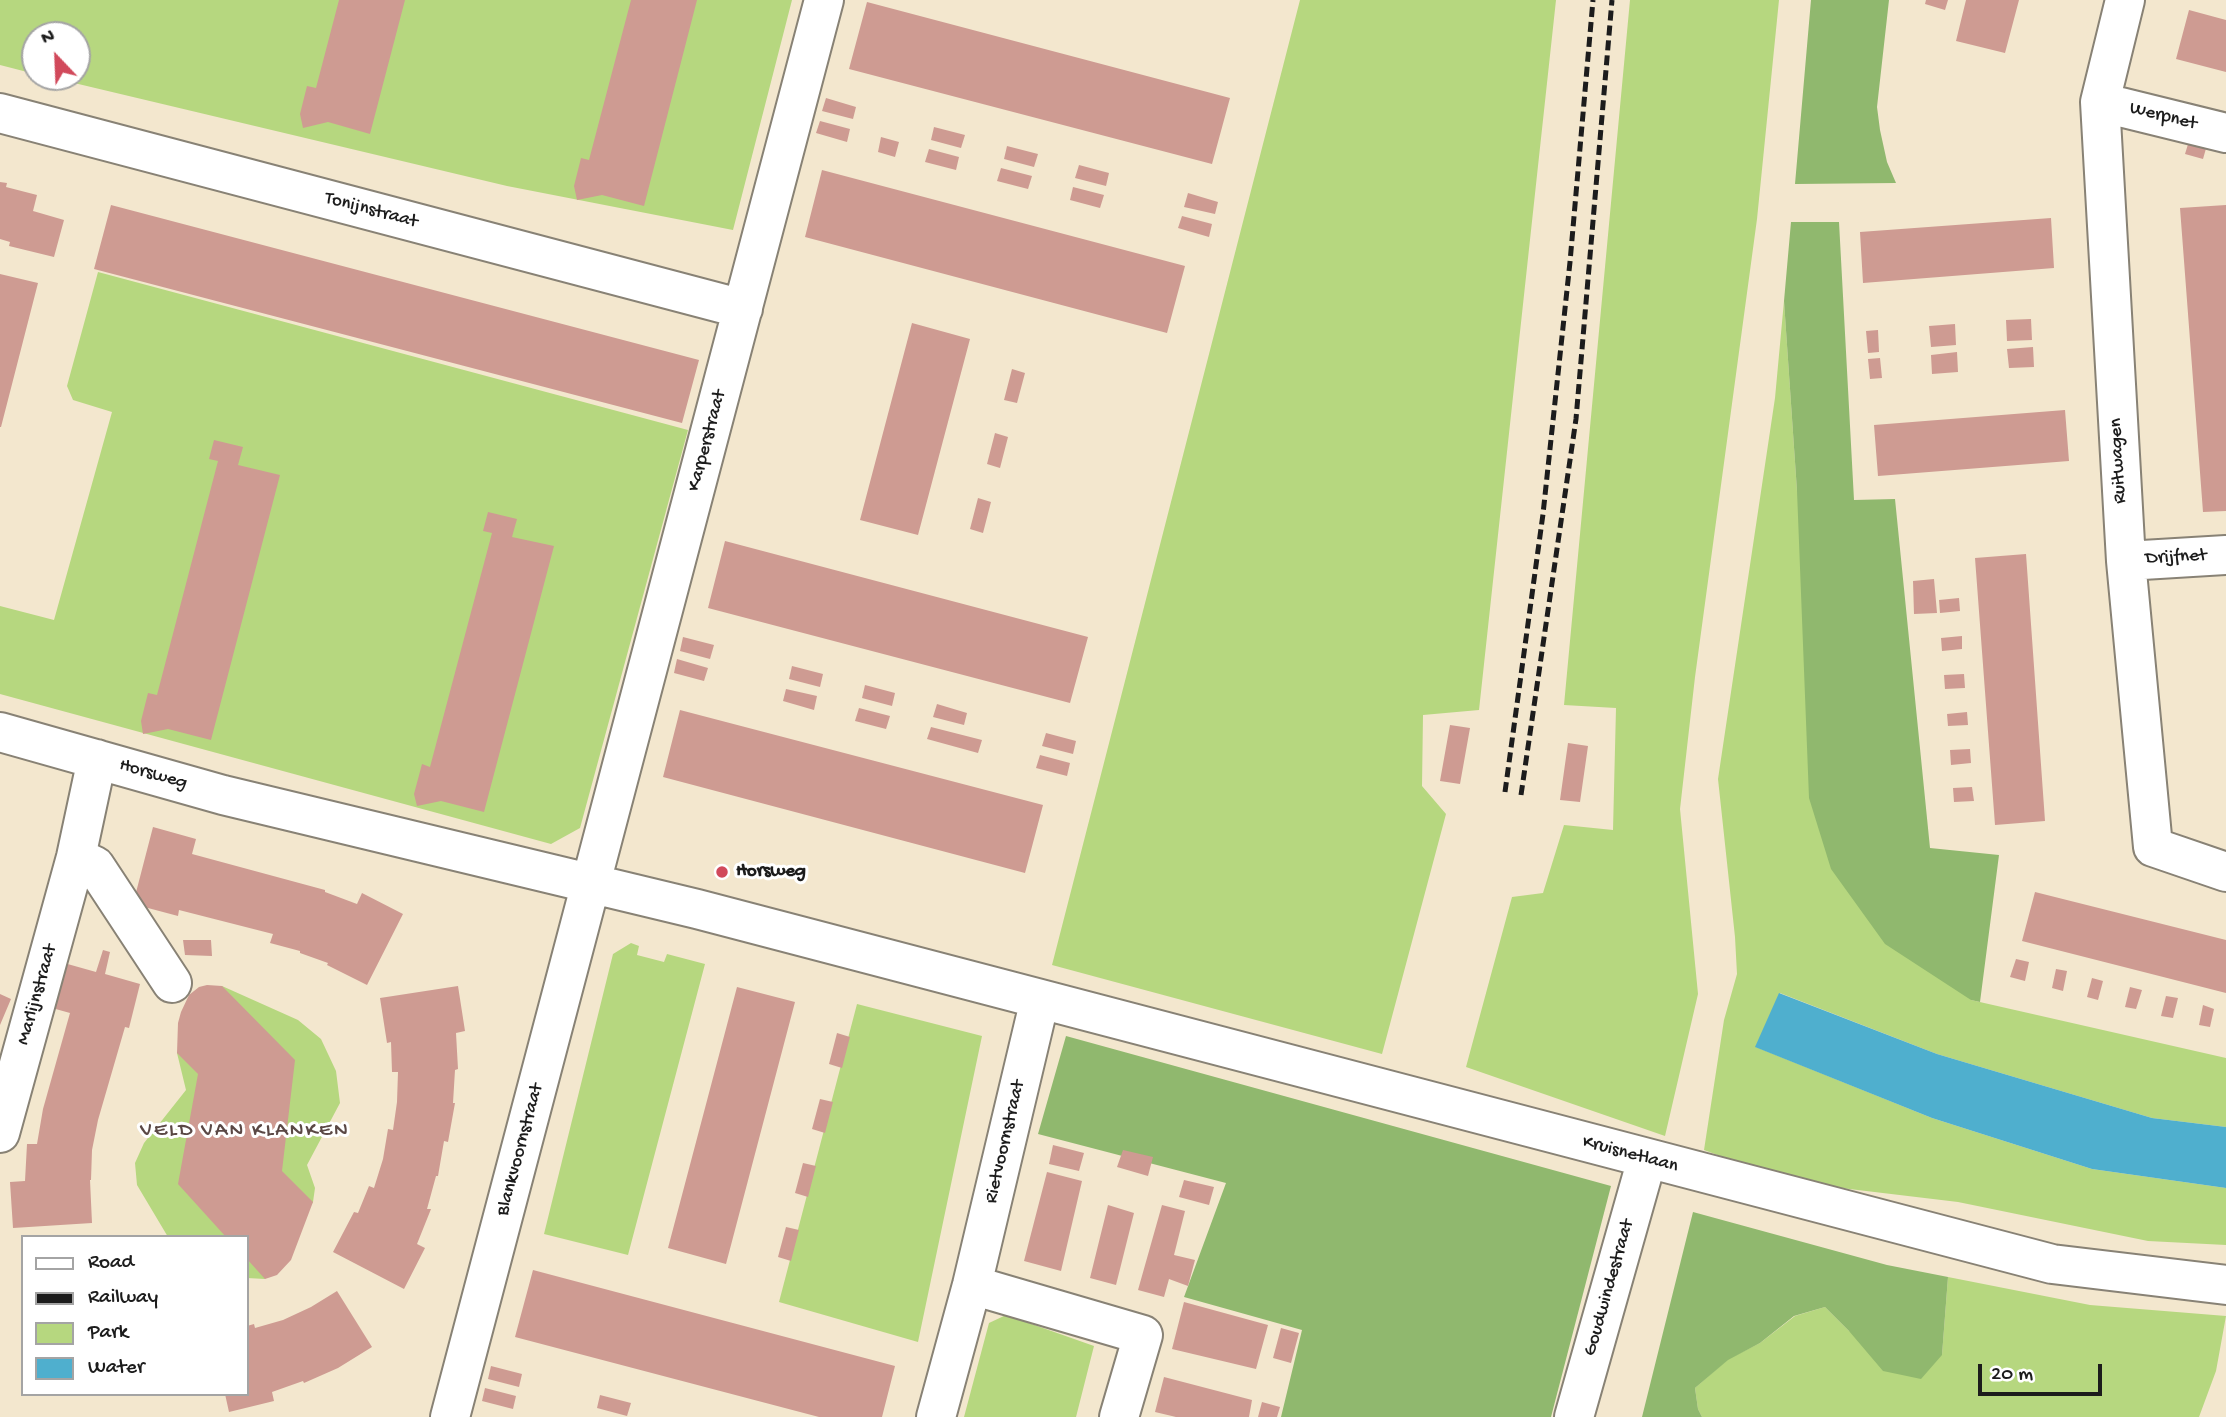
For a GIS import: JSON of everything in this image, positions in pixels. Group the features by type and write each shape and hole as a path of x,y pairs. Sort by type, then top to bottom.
{"street":[{"name":"Karperstraat","path":"592,883 824,0"},
{"name":"Ruitwagen","path":"2124,0 2100,102 2126,561 2153,847 2226,872"},
{"name":"Werpnet","path":"2100,102 2226,133"},
{"name":"Tonijnstraat","path":"0,113 743,309"},
{"name":"Drijfnet","path":"2126,561 2226,555"},
{"name":"Horsweg","path":"0,732 223,795 592,883 1040,999"},
{"name":"Marlijnstraat","path":"0,1133 76,857 97,759"},
{"path":"76,857 95,866 172,983"},
{"name":"Blankvoornstraat","path":"450,1417 592,883"},
{"name":"Kruisnetlaan","path":"1040,999 2052,1264 2226,1285"},
{"name":"Rietvoornstraat","path":"936,1417 972,1285 1040,999"},
{"name":"Goudwindestraat","path":"1574,1417 1647,1159"},
{"path":"972,1285 1143,1335 1119,1417"}],"green space":[{"path":"0,0 792,0 733,230 507,186 91,87 91,21 21,21 21,70 0,65"},
{"path":"1300,0 1556,0 1479,710 1423,715 1422,786 1446,814 1382,1054 1052,965"},
{"path":"1630,0 1779,0 1757,219 1695,677 1680,809 1698,994 1665,1136 1466,1067 1512,897 1543,893 1564,825 1613,830 1616,708 1564,705"},
{"path":"1811,0 1889,0 1877,107 1887,162 1896,183 1795,184"},
{"path":"1791,222 1839,222 1854,500 1895,499 1930,848 1999,855 1980,1002 1971,1000 1885,944 1831,869 1809,798 1797,491 1784,301"},
{"path":"98,272 688,430 580,828 551,844 0,694 0,606 54,620 112,412 73,400 67,386"},
{"path":"1784,301 1797,491 1971,1000 2226,1058 2226,1127 2152,1118 1937,1054 1780,993 1756,1047 1932,1118 2092,1169 2226,1188 2226,1245 2148,1241 1958,1202 1791,1182 1704,1150 1724,1020 1737,974 1718,779 1775,398"},
{"path":"631,943 639,946 637,955 664,962 667,954 705,964 628,1255 544,1234 613,954"},
{"path":"222,986 298,1020 321,1039 336,1071 340,1103 307,1165 315,1188 313,1202 265,1279 248,1278 248,1235 167,1235 137,1185 135,1163 144,1143 186,1090 177,1053"},
{"path":"857,1004 982,1036 918,1342 779,1302"},
{"path":"1066,1036 1611,1186 1551,1417 1281,1417 1302,1330 1184,1297 1226,1183 1038,1134"},
{"path":"1693,1212 1887,1265 1948,1277 1942,1355 1921,1379 1883,1371 1825,1307 1794,1316 1760,1343 1728,1360 1695,1388 1702,1417 1642,1417"},
{"path":"1948,1277 2090,1305 2226,1316 2216,1371 2199,1417 1702,1417 1695,1388 1728,1359 1760,1343 1795,1316 1825,1307 1849,1331 1942,1355"},
{"path":"1006,1315 1094,1346 1076,1417 964,1417 989,1323"}],"water":[{"path":"1779,993 1937,1054 2152,1118 2226,1127 2226,1188 2092,1169 1932,1118 1755,1047"}],"building":[{"path":"339,0 405,0 370,134 328,122 303,128 300,114 307,86 316,88"},
{"path":"631,0 697,0 644,206 602,195 577,200 574,186 581,158 589,160"},
{"path":"1926,0 1948,0 1945,10 1925,4"},
{"path":"1966,0 2019,0 2005,53 1956,41"},
{"path":"867,2 1230,98 1212,164 849,69"},
{"path":"2189,10 2226,20 2226,72 2176,59"},
{"path":"826,98 856,107 853,119 822,111"},
{"path":"820,121 850,129 847,142 816,133"},
{"path":"934,127 965,135 961,148 931,140"},
{"path":"881,137 899,142 895,157 878,152"},
{"path":"2189,141 2207,145 2203,159 2185,154"},
{"path":"1007,146 1038,154 1034,167 1004,159"},
{"path":"929,149 959,157 956,170 925,162"},
{"path":"1079,165 1109,173 1106,186 1075,178"},
{"path":"1001,168 1032,176 1028,189 997,181"},
{"path":"822,170 1185,266 1167,333 805,237"},
{"path":"0,182 7,183 6,187 37,195 33,211 64,220 54,257 9,246 10,242 0,239"},
{"path":"1073,187 1104,195 1100,208 1070,200"},
{"path":"1188,193 1218,202 1215,214 1184,207"},
{"path":"111,205 699,360 682,423 94,269"},
{"path":"2226,205 2226,511 2203,512 2180,208"},
{"path":"1182,216 1212,224 1209,237 1178,228"},
{"path":"2051,218 2054,268 1863,283 1860,232"},
{"path":"0,274 38,283 1,427 0,427"},
{"path":"2031,319 2032,340 2007,341 2006,320"},
{"path":"912,323 970,339 918,535 860,520"},
{"path":"1955,324 1956,345 1931,347 1929,326"},
{"path":"1878,330 1879,352 1868,353 1866,331"},
{"path":"2033,347 2034,367 2009,368 2007,349"},
{"path":"1957,352 1958,372 1932,374 1931,355"},
{"path":"1880,358 1882,378 1870,379 1868,359"},
{"path":"1012,369 1025,373 1017,403 1004,400"},
{"path":"2065,410 2069,461 1878,476 1874,425"},
{"path":"995,433 1008,437 1000,468 987,464"},
{"path":"214,440 243,447 238,465 280,475 211,740 168,729 143,734 141,721 148,693 157,695 218,461 209,459"},
{"path":"978,498 991,502 983,533 970,529"},
{"path":"488,512 517,519 512,537 554,546 484,812 441,801 417,806 414,794 422,764 430,767 492,533 483,531"},
{"path":"725,541 1088,637 1070,703 708,608"},
{"path":"2026,554 2045,821 1995,825 1975,558"},
{"path":"1934,579 1937,613 1914,614 1913,581"},
{"path":"1959,598 1960,611 1940,613 1939,600"},
{"path":"1962,636 1962,649 1942,651 1941,638"},
{"path":"683,637 714,645 710,659 680,651"},
{"path":"677,659 708,668 704,681 674,673"},
{"path":"792,666 823,674 820,687 789,679"},
{"path":"1964,674 1965,688 1945,689 1944,675"},
{"path":"865,685 895,693 892,706 862,698"},
{"path":"786,689 817,696 814,710 783,701"},
{"path":"937,704 967,713 964,725 933,717"},
{"path":"859,708 890,716 886,729 855,721"},
{"path":"680,710 1043,805 1025,873 663,777"},
{"path":"1967,712 1968,725 1948,726 1947,714"},
{"path":"1450,725 1470,728 1460,784 1440,781"},
{"path":"931,727 982,740 978,753 927,739"},
{"path":"1046,733 1076,741 1073,754 1042,746"},
{"path":"1568,743 1588,746 1580,802 1560,800"},
{"path":"1970,749 1971,763 1951,765 1950,750"},
{"path":"1040,755 1070,763 1067,776 1036,768"},
{"path":"1972,787 1974,801 1954,802 1953,788"},
{"path":"153,827 196,839 192,854 325,890 357,904 362,893 403,914 367,985 327,965 328,963 300,951 270,943 273,934 179,910 178,916 133,904"},
{"path":"2035,892 2226,940 2226,993 2022,941"},
{"path":"183,940 211,940 212,956 185,955"},
{"path":"103,950 110,952 105,974 140,984 129,1028 125,1027 98,1120 90,1180 92,1223 13,1228 10,1182 25,1181 27,1144 37,1144 43,1109 70,1013 52,1008 64,963 96,972"},
{"path":"2016,959 2029,962 2025,981 2010,977"},
{"path":"2056,969 2067,971 2063,991 2052,988"},
{"path":"2092,978 2103,981 2098,1000 2087,997"},
{"path":"222,986 295,1060 282,1171 313,1202 291,1260 277,1275 265,1279 248,1260 248,1235 224,1235 178,1184 198,1074 177,1053 178,1023 189,995 199,987"},
{"path":"458,986 465,1031 456,1033 458,1069 455,1070 455,1103 448,1142 444,1141 438,1176 427,1209 431,1209 417,1244 425,1248 404,1289 333,1252 354,1212 358,1213 369,1186 374,1188 388,1129 393,1130 398,1072 392,1072 391,1042 387,1043 380,998"},
{"path":"737,987 795,1002 726,1264 668,1248"},
{"path":"2130,987 2142,990 2136,1009 2125,1007"},
{"path":"0,994 11,999 0,1025"},
{"path":"2166,996 2178,998 2173,1018 2161,1016"},
{"path":"2203,1005 2214,1009 2210,1027 2199,1025"},
{"path":"837,1033 850,1037 842,1068 829,1064"},
{"path":"820,1099 833,1102 825,1133 812,1129"},
{"path":"1053,1145 1084,1153 1079,1171 1049,1164"},
{"path":"1123,1150 1153,1157 1148,1176 1117,1167"},
{"path":"803,1163 816,1166 808,1197 795,1193"},
{"path":"1047,1172 1082,1181 1061,1271 1024,1261"},
{"path":"1184,1180 1214,1187 1209,1205 1179,1197"},
{"path":"1108,1205 1134,1213 1116,1285 1090,1278"},
{"path":"1162,1205 1185,1211 1174,1255 1195,1260 1188,1286 1169,1279 1164,1297 1138,1290"},
{"path":"786,1227 799,1230 791,1261 778,1257"},
{"path":"533,1270 895,1366 882,1417 819,1417 515,1337"},
{"path":"337,1291 372,1347 338,1368 304,1383 303,1381 272,1392 274,1401 229,1412 225,1396 248,1396 248,1326 254,1324 255,1328 283,1320"},
{"path":"1184,1302 1268,1325 1256,1369 1172,1349"},
{"path":"1281,1328 1299,1333 1291,1363 1273,1358"},
{"path":"491,1366 522,1374 519,1387 488,1379"},
{"path":"1164,1377 1252,1400 1249,1417 1176,1417 1155,1412"},
{"path":"485,1388 516,1396 513,1409 482,1401"},
{"path":"600,1395 631,1403 627,1416 597,1408"},
{"path":"1262,1402 1280,1407 1277,1417 1258,1417"}],"railway":[{"path":"1505,792 1543,514 1570,262 1593,0"},
{"path":"1521,795 1576,419 1612,0"}],"place":[{"name":"Horsweg","path":"722,872"}],"district":[{"name":"VELD VAN KLANKEN","path":"245,1132"}]}
